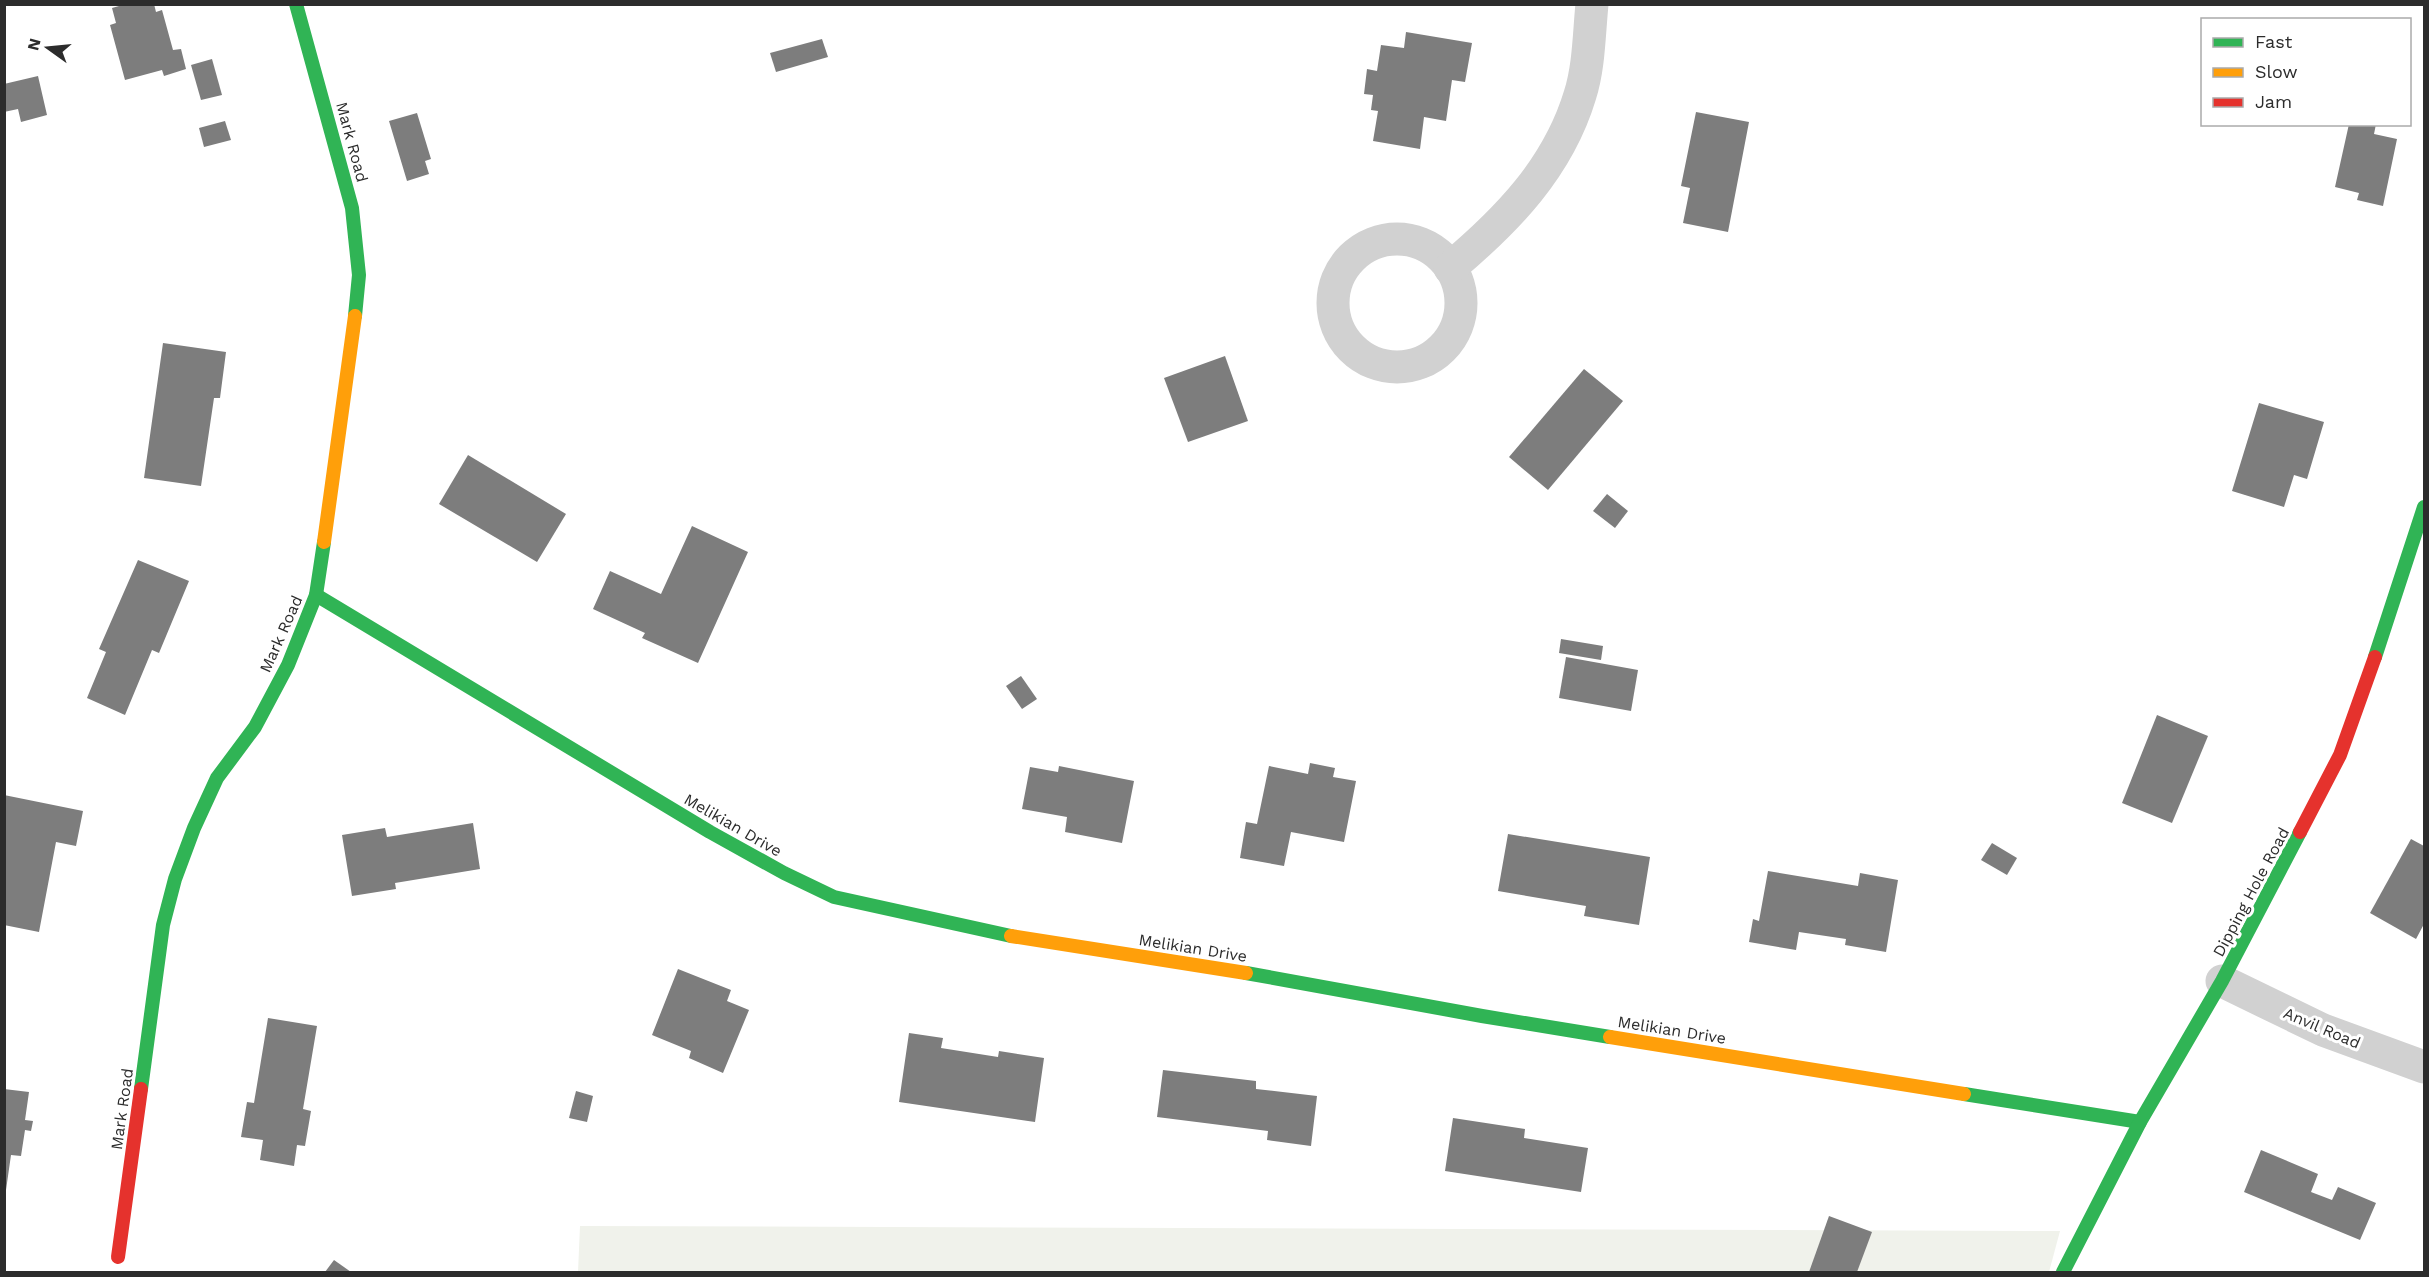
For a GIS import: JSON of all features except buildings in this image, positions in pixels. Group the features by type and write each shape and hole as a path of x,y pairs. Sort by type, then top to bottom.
{"street":[{"name":"Mark Road","path":"118,1257 163,925 175,879 194,828 217,778 255,727 288,665 316,596 359,275 352,208 296,4"},
{"path":"1450,267 1483,240 1518,206 1534,186 1562,140 1581,93 1592,4"},
{"name":"Dipping Hole Road","path":"2063,1272 2140,1122 2222,981 2340,755 2368,680 2424,507"},
{"name":"Melikian Drive","path":"316,596 710,832 784,873 834,897 965,927 1079,948 1246,973 1482,1016 2140,1122"},
{"name":"Anvil Road","path":"2222,981 2323,1030 2424,1068"}],"shaded area":[{"path":"580,1226 2060,1231 2049,1272 578,1272"}],"traffic: fast":[{"path":"296,4 352,208 359,275 355,316"},
{"path":"2375,657 2424,507"},
{"path":"141,1089 163,925 175,879 194,828 217,778 255,727 288,665 316,595 324,542"},
{"path":"316,595 710,832 784,873 834,897 1011,936"},
{"path":"2063,1272 2140,1122 2222,981 2300,832"},
{"path":"1246,973 1610,1037"},
{"path":"1964,1094 2140,1122"}],"traffic: slow":[{"path":"324,542 355,316"},
{"path":"1011,936 1246,973"},
{"path":"1610,1037 1964,1094"}],"traffic: jam":[{"path":"2300,832 2340,755 2375,657"},
{"path":"118,1257 141,1089"}]}
